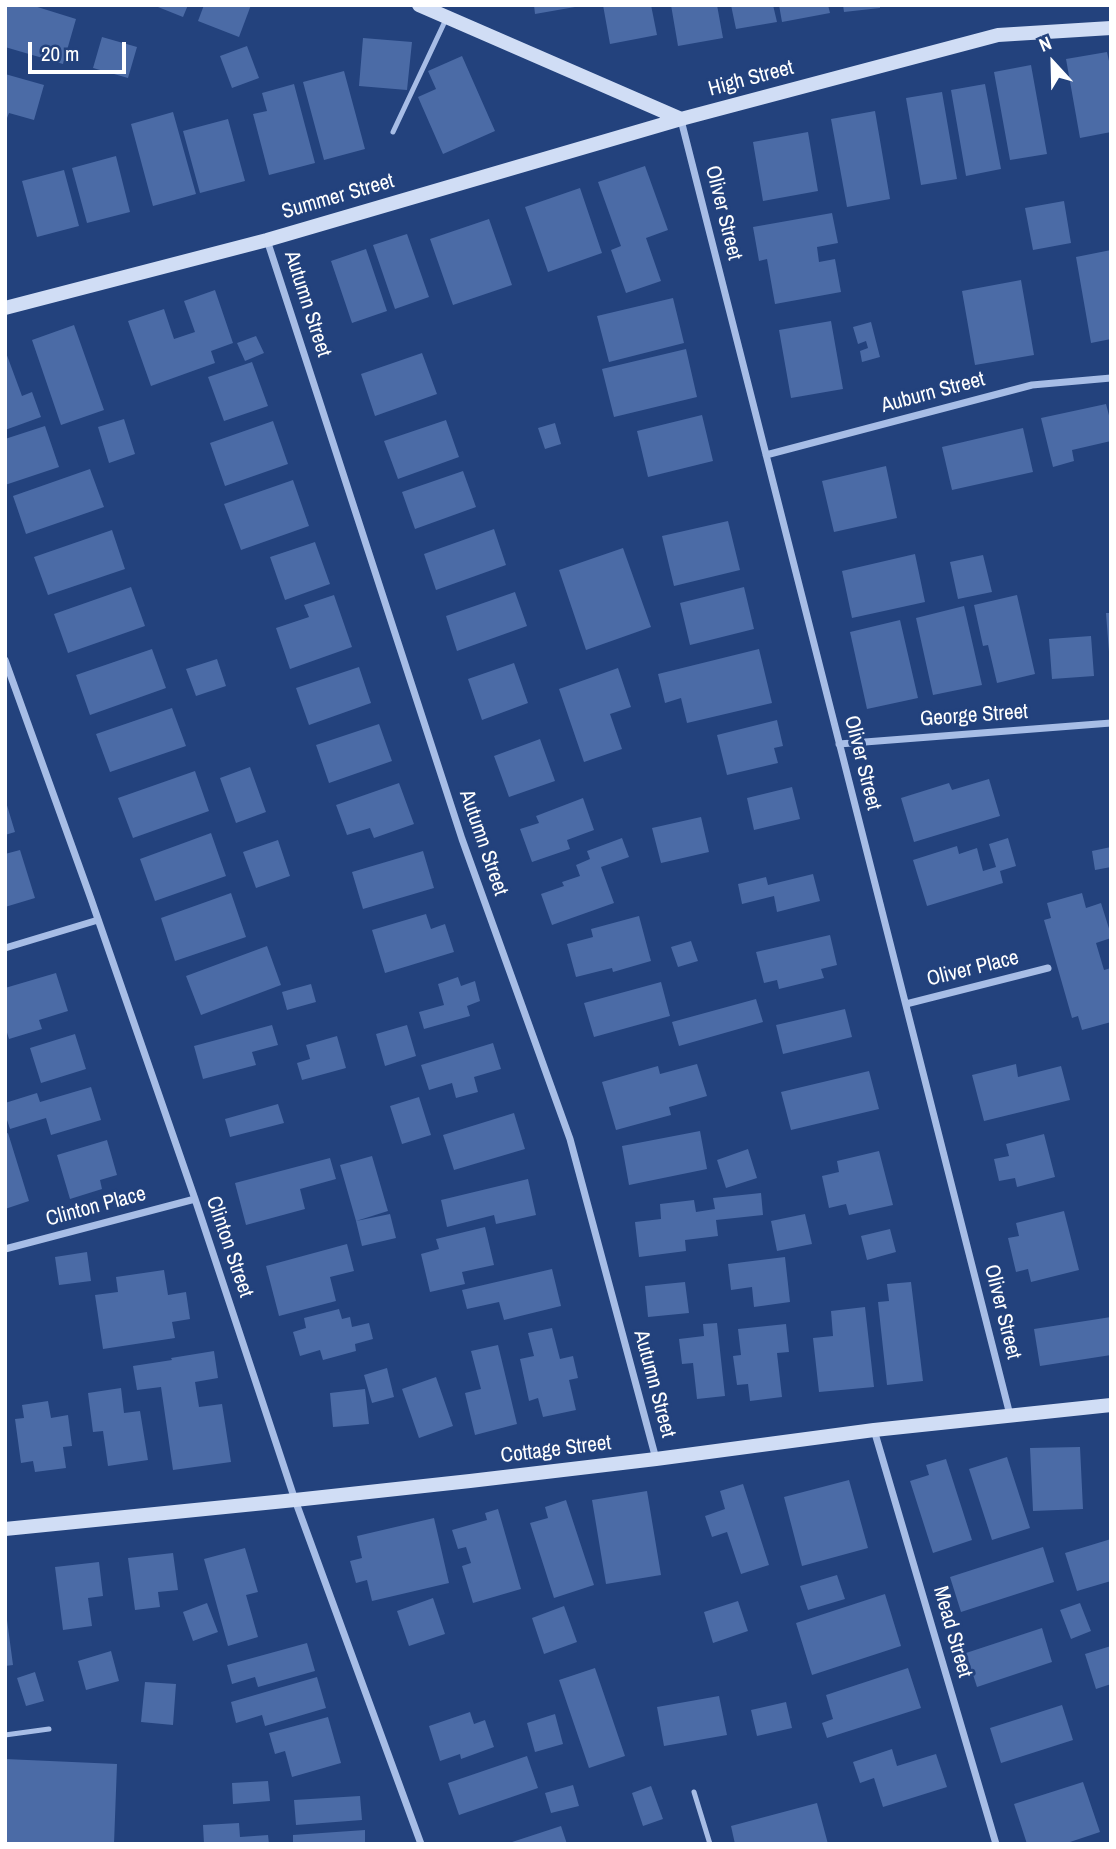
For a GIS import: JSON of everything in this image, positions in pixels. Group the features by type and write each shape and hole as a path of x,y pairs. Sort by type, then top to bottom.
{"street":[{"path":"419,5 681,119"},
{"name":"High Street","path":"681,119 998,35 1111,28"},
{"name":"Summer Street","path":"5,308 267,240 681,119"},
{"name":"Oliver Street","path":"681,119 1010,1415"},
{"name":"Autumn Street","path":"267,240 462,839 570,1139 656,1459"},
{"name":"Auburn Street","path":"766,455 1032,385 1111,378"},
{"name":"Clinton Street","path":"5,660 195,1199 295,1500 421,1844"},
{"name":"George Street","path":"839,744 1111,723"},
{"path":"5,948 98,920"},
{"name":"Oliver Place","path":"906,1004 1048,968"},
{"name":"Clinton Place","path":"5,1250 195,1199"},
{"name":"Cottage Street","path":"5,1529 295,1500 656,1459 874,1430 1111,1405"},
{"name":"Mead Street","path":"874,1430 996,1844"}],"lane":[{"path":"393,132 447,17"},
{"path":"5,1735 49,1728"},
{"path":"695,1792 710,1844"}],"building":[{"path":"5,5 31,5 76,19 63,64 5,47"},
{"path":"153,5 188,5 183,17"},
{"path":"204,5 251,5 239,37 198,21"},
{"path":"534,5 574,5 575,7 535,14"},
{"path":"603,5 651,5 657,35 610,44"},
{"path":"671,5 717,5 723,38 678,46"},
{"path":"731,5 773,5 777,22 736,29"},
{"path":"779,5 828,5 830,13 782,22"},
{"path":"843,5 880,5 880,8 844,12"},
{"path":"102,37 137,47 128,78 93,68"},
{"path":"363,38 412,42 407,90 359,86"},
{"path":"247,46 259,78 232,88 220,56"},
{"path":"1107,52 1111,70 1111,132 1080,138 1066,59"},
{"path":"462,56 495,131 443,154 418,97 436,89 428,71"},
{"path":"1031,65 1047,154 1010,160 994,72"},
{"path":"344,71 365,149 324,160 303,82"},
{"path":"5,74 44,85 34,120 9,113 5,123"},
{"path":"294,84 315,163 269,175 253,114 267,111 262,93"},
{"path":"985,84 1001,169 966,176 951,90"},
{"path":"942,92 957,179 921,185 906,98"},
{"path":"875,111 890,199 847,207 831,119"},
{"path":"173,112 196,194 153,206 131,124"},
{"path":"228,119 245,181 200,193 183,131"},
{"path":"808,132 818,191 763,201 753,142"},
{"path":"116,156 130,212 87,223 72,168"},
{"path":"645,166 668,230 646,238 661,281 626,293 611,250 621,246 598,182"},
{"path":"64,170 79,226 37,237 22,181"},
{"path":"580,188 602,253 548,272 525,207"},
{"path":"1064,201 1071,243 1033,250 1025,208"},
{"path":"832,213 838,243 817,247 819,262 835,259 841,292 775,304 767,259 759,261 753,227"},
{"path":"489,219 512,285 453,305 430,239"},
{"path":"407,234 429,297 395,309 373,245"},
{"path":"366,249 387,311 352,323 331,261"},
{"path":"1111,250 1111,339 1091,343 1076,257"},
{"path":"1021,280 1034,355 975,365 962,291"},
{"path":"215,290 233,343 211,351 215,363 151,386 128,321 164,309 174,339 195,332 184,301"},
{"path":"673,298 684,343 609,362 597,316"},
{"path":"831,321 843,389 791,398 779,330"},
{"path":"871,322 880,357 862,362 860,351 868,348 866,341 858,344 853,327"},
{"path":"74,325 104,410 61,425 32,340"},
{"path":"256,336 264,353 245,361 237,343"},
{"path":"686,349 697,397 614,417 602,369"},
{"path":"5,350 22,396 32,392 41,417 5,430"},
{"path":"422,353 437,394 375,416 361,374"},
{"path":"252,362 268,406 224,421 208,377"},
{"path":"1106,404 1111,423 1111,441 1072,450 1074,461 1053,467 1041,418"},
{"path":"702,415 713,461 648,477 637,431"},
{"path":"124,419 135,454 109,463 98,427"},
{"path":"446,420 459,457 398,479 384,441"},
{"path":"273,421 288,464 225,486 210,443"},
{"path":"555,423 561,444 545,449 538,428"},
{"path":"45,426 59,467 5,485 5,439"},
{"path":"1023,428 1033,472 952,490 942,447"},
{"path":"886,466 897,518 834,532 822,481"},
{"path":"90,469 104,507 26,534 13,496"},
{"path":"463,471 476,507 415,529 402,492"},
{"path":"293,480 309,526 241,550 224,504"},
{"path":"728,521 740,570 674,586 662,536"},
{"path":"494,529 506,565 436,590 424,554"},
{"path":"112,530 125,569 48,595 34,557"},
{"path":"315,542 330,584 285,600 270,557"},
{"path":"623,548 651,627 586,650 559,570"},
{"path":"915,554 925,602 852,618 842,571"},
{"path":"983,555 992,592 958,599 950,562"},
{"path":"131,587 145,626 68,653 54,614"},
{"path":"744,587 754,629 690,645 680,603"},
{"path":"515,592 527,626 457,651 446,616"},
{"path":"334,595 352,647 290,669 276,628 309,617 304,605"},
{"path":"1017,595 1035,674 997,683 988,645 983,646 974,605"},
{"path":"964,606 982,685 933,695 916,618"},
{"path":"1106,613 1111,613 1111,652 1109,652"},
{"path":"900,620 918,698 867,709 850,632"},
{"path":"1091,636 1094,676 1052,679 1049,639"},
{"path":"152,649 166,688 90,715 76,675"},
{"path":"759,649 772,703 687,723 681,698 665,703 658,674"},
{"path":"217,659 226,686 196,696 186,669"},
{"path":"514,663 528,703 482,720 468,679"},
{"path":"359,667 371,703 309,725 296,688"},
{"path":"618,668 631,707 610,714 622,749 584,762 559,689"},
{"path":"172,708 186,746 110,772 96,734"},
{"path":"777,720 783,746 774,748 778,763 727,775 717,735"},
{"path":"379,724 392,761 329,783 316,745"},
{"path":"540,739 555,781 509,797 494,756"},
{"path":"250,767 266,812 236,823 220,778"},
{"path":"195,771 209,811 133,838 118,798"},
{"path":"989,779 1000,816 914,842 901,798 949,783 952,790"},
{"path":"399,783 414,824 374,838 370,828 347,835 336,805"},
{"path":"792,787 800,819 754,830 747,798"},
{"path":"583,798 594,830 567,840 570,849 532,862 520,829 539,823 536,816"},
{"path":"5,803 15,832 5,835"},
{"path":"701,817 709,852 661,863 652,828"},
{"path":"211,833 226,876 155,901 140,859"},
{"path":"622,838 629,857 601,867 614,903 552,925 541,894 564,886 562,882 580,876 576,865 590,859 587,851"},
{"path":"1008,838 1016,866 1000,871 1003,883 927,906 913,860 957,846 959,854 977,848 983,871 996,867 989,844"},
{"path":"278,840 290,876 256,888 243,852"},
{"path":"1111,847 1111,867 1095,870 1092,851"},
{"path":"20,850 35,898 5,907 5,854"},
{"path":"423,851 434,888 363,909 352,872"},
{"path":"813,874 820,901 777,912 774,896 742,904 738,884 766,877 768,885"},
{"path":"231,893 246,937 175,961 161,918"},
{"path":"1082,893 1086,908 1101,903 1111,935 1111,938 1096,943 1104,970 1111,968 1111,1022 1082,1030 1078,1016 1072,1018 1044,920 1051,918 1047,903"},
{"path":"426,914 431,929 445,924 454,952 385,973 372,930"},
{"path":"639,916 651,961 613,972 612,968 576,977 567,944 593,937 591,929"},
{"path":"830,935 837,965 821,969 824,978 779,989 777,980 764,983 756,952"},
{"path":"691,941 698,961 678,967 671,947"},
{"path":"267,946 281,985 201,1015 186,976"},
{"path":"56,973 68,1011 39,1020 42,1029 9,1039 5,1026 5,988"},
{"path":"458,977 461,986 475,981 480,1001 467,1006 470,1016 424,1029 419,1012 444,1005 438,984"},
{"path":"661,982 670,1016 594,1037 584,1003"},
{"path":"311,984 316,1002 287,1010 282,992"},
{"path":"756,999 763,1022 679,1046 672,1022"},
{"path":"845,1009 852,1037 783,1054 776,1025"},
{"path":"272,1025 278,1045 252,1052 256,1065 203,1079 194,1046"},
{"path":"407,1025 416,1056 385,1066 376,1034"},
{"path":"75,1034 86,1069 41,1083 30,1048"},
{"path":"337,1036 346,1068 302,1080 297,1063 310,1059 306,1045"},
{"path":"493,1043 501,1069 474,1077 478,1092 456,1098 452,1083 429,1090 421,1065"},
{"path":"697,1064 707,1096 669,1107 671,1115 616,1130 602,1082 658,1066 660,1074"},
{"path":"1016,1064 1018,1077 1061,1066 1070,1100 984,1121 972,1075"},
{"path":"869,1071 879,1109 791,1130 781,1092"},
{"path":"91,1087 101,1120 51,1135 46,1118 10,1129 5,1103 37,1093 40,1102"},
{"path":"419,1097 431,1135 402,1144 390,1106"},
{"path":"278,1104 284,1123 230,1137 225,1119"},
{"path":"514,1113 525,1149 454,1170 443,1135"},
{"path":"700,1131 707,1169 629,1185 622,1146"},
{"path":"8,1133 29,1201 5,1209 5,1134"},
{"path":"1044,1134 1055,1177 1017,1187 1015,1178 999,1181 994,1159 1009,1156 1006,1144"},
{"path":"107,1140 117,1175 100,1180 102,1189 70,1199 57,1155"},
{"path":"748,1149 757,1178 726,1188 717,1160"},
{"path":"879,1151 893,1205 849,1215 846,1204 829,1208 822,1176 839,1172 837,1161"},
{"path":"372,1156 388,1211 356,1221 340,1165"},
{"path":"330,1158 336,1179 300,1189 305,1209 246,1225 235,1183"},
{"path":"528,1179 536,1215 496,1224 494,1215 447,1227 441,1200"},
{"path":"761,1193 763,1215 716,1220 718,1236 685,1240 686,1251 639,1257 635,1222 661,1219 660,1204 694,1200 696,1212 715,1209 713,1198"},
{"path":"1064,1211 1079,1270 1031,1282 1028,1269 1016,1272 1008,1238 1019,1236 1016,1223"},
{"path":"390,1214 396,1238 362,1246 356,1221"},
{"path":"805,1214 812,1244 777,1251 771,1221"},
{"path":"485,1227 494,1265 462,1272 465,1284 430,1292 421,1254 439,1249 436,1239"},
{"path":"890,1229 896,1252 867,1260 861,1236"},
{"path":"347,1244 354,1271 330,1277 336,1301 279,1316 266,1266"},
{"path":"87,1252 91,1281 59,1285 55,1257"},
{"path":"785,1257 790,1302 754,1307 752,1287 731,1290 728,1264"},
{"path":"552,1269 561,1306 504,1320 499,1302 467,1309 462,1290"},
{"path":"164,1270 168,1295 186,1292 190,1319 172,1322 175,1338 103,1349 95,1295 118,1292 116,1277"},
{"path":"685,1282 689,1313 648,1317 645,1286"},
{"path":"911,1282 923,1381 887,1385 878,1302 889,1301 887,1284"},
{"path":"865,1307 874,1387 819,1392 813,1338 833,1336 831,1311"},
{"path":"339,1309 342,1319 350,1317 352,1327 369,1323 373,1339 355,1344 356,1351 323,1360 320,1350 300,1356 293,1332 306,1328 304,1318"},
{"path":"1111,1317 1111,1355 1040,1366 1034,1329"},
{"path":"717,1323 725,1396 697,1399 693,1363 682,1364 679,1339 704,1336 703,1324"},
{"path":"786,1324 789,1352 777,1353 782,1397 750,1401 748,1384 737,1385 733,1356 741,1355 738,1329"},
{"path":"552,1328 560,1359 573,1356 578,1378 569,1380 576,1410 543,1417 538,1398 529,1401 520,1359 534,1356 528,1333"},
{"path":"498,1345 517,1424 475,1435 465,1393 481,1389 471,1351"},
{"path":"214,1351 218,1378 195,1382 199,1407 222,1404 231,1462 173,1470 161,1387 137,1390 133,1366"},
{"path":"387,1368 394,1397 372,1403 364,1375"},
{"path":"436,1377 453,1426 419,1438 402,1389"},
{"path":"121,1388 124,1413 140,1411 148,1460 108,1466 103,1431 93,1432 88,1393"},
{"path":"365,1389 369,1424 333,1427 330,1393"},
{"path":"48,1401 51,1418 68,1415 72,1446 63,1447 66,1468 35,1472 33,1461 21,1463 15,1419 24,1418 22,1405"},
{"path":"1080,1447 1083,1509 1033,1511 1030,1448"},
{"path":"1007,1457 1030,1528 992,1540 969,1469"},
{"path":"946,1459 972,1540 933,1553 910,1481 929,1475 926,1465"},
{"path":"849,1480 868,1548 802,1566 784,1497"},
{"path":"743,1484 769,1565 741,1574 727,1532 712,1537 705,1516 725,1509 720,1491"},
{"path":"647,1491 661,1575 606,1584 592,1500"},
{"path":"566,1500 594,1585 554,1598 530,1523 548,1518 545,1507"},
{"path":"498,1509 521,1589 473,1603 462,1566 471,1563 466,1547 458,1549 452,1530 487,1520 485,1513"},
{"path":"434,1518 449,1583 372,1601 367,1580 356,1583 350,1561 362,1558 357,1536"},
{"path":"1111,1539 1111,1581 1077,1591 1065,1553"},
{"path":"1043,1547 1054,1582 961,1612 950,1577"},
{"path":"245,1548 258,1592 246,1595 258,1637 228,1646 204,1559"},
{"path":"173,1553 178,1590 158,1592 160,1607 135,1610 128,1558"},
{"path":"99,1562 103,1596 88,1598 92,1626 63,1630 55,1567"},
{"path":"837,1575 845,1599 808,1610 800,1586"},
{"path":"885,1594 901,1646 812,1675 796,1623"},
{"path":"433,1598 445,1634 409,1646 397,1611"},
{"path":"738,1601 748,1631 713,1643 704,1612"},
{"path":"207,1603 218,1632 193,1641 183,1612"},
{"path":"1080,1603 1091,1631 1071,1639 1060,1610"},
{"path":"564,1606 577,1642 544,1654 532,1618"},
{"path":"5,1620 13,1665 5,1666"},
{"path":"1042,1628 1052,1662 977,1687 966,1653"},
{"path":"307,1643 315,1671 258,1687 255,1677 232,1684 227,1665"},
{"path":"1111,1646 1111,1684 1096,1689 1085,1654"},
{"path":"111,1651 119,1681 86,1690 78,1661"},
{"path":"595,1668 625,1756 589,1768 559,1680"},
{"path":"908,1668 921,1708 827,1738 822,1723 833,1719 826,1695"},
{"path":"35,1672 44,1701 26,1706 17,1678"},
{"path":"317,1677 326,1708 265,1726 262,1715 236,1723 231,1702"},
{"path":"145,1682 176,1684 173,1725 141,1722"},
{"path":"719,1696 727,1735 664,1746 657,1707"},
{"path":"786,1702 792,1728 757,1736 751,1710"},
{"path":"1062,1705 1073,1740 1001,1763 990,1728"},
{"path":"470,1712 474,1724 485,1720 494,1747 461,1759 460,1754 440,1761 429,1726"},
{"path":"555,1714 563,1744 535,1752 527,1723"},
{"path":"328,1717 341,1763 292,1777 285,1751 275,1754 269,1733"},
{"path":"892,1749 897,1766 936,1754 947,1787 883,1807 874,1778 860,1783 853,1762"},
{"path":"527,1756 538,1788 459,1815 448,1783"},
{"path":"5,1759 117,1764 114,1844 5,1844"},
{"path":"268,1781 270,1801 233,1804 232,1783"},
{"path":"1083,1782 1100,1832 1064,1844 1027,1844 1014,1804"},
{"path":"573,1785 579,1806 551,1813 545,1793"},
{"path":"651,1786 663,1819 643,1826 632,1793"},
{"path":"360,1796 362,1820 296,1825 294,1800"},
{"path":"817,1803 828,1844 735,1844 731,1826"},
{"path":"239,1823 240,1837 268,1835 269,1844 204,1844 203,1825"},
{"path":"561,1826 567,1844 509,1844 509,1843"},
{"path":"365,1830 365,1844 293,1844 293,1835"}]}
